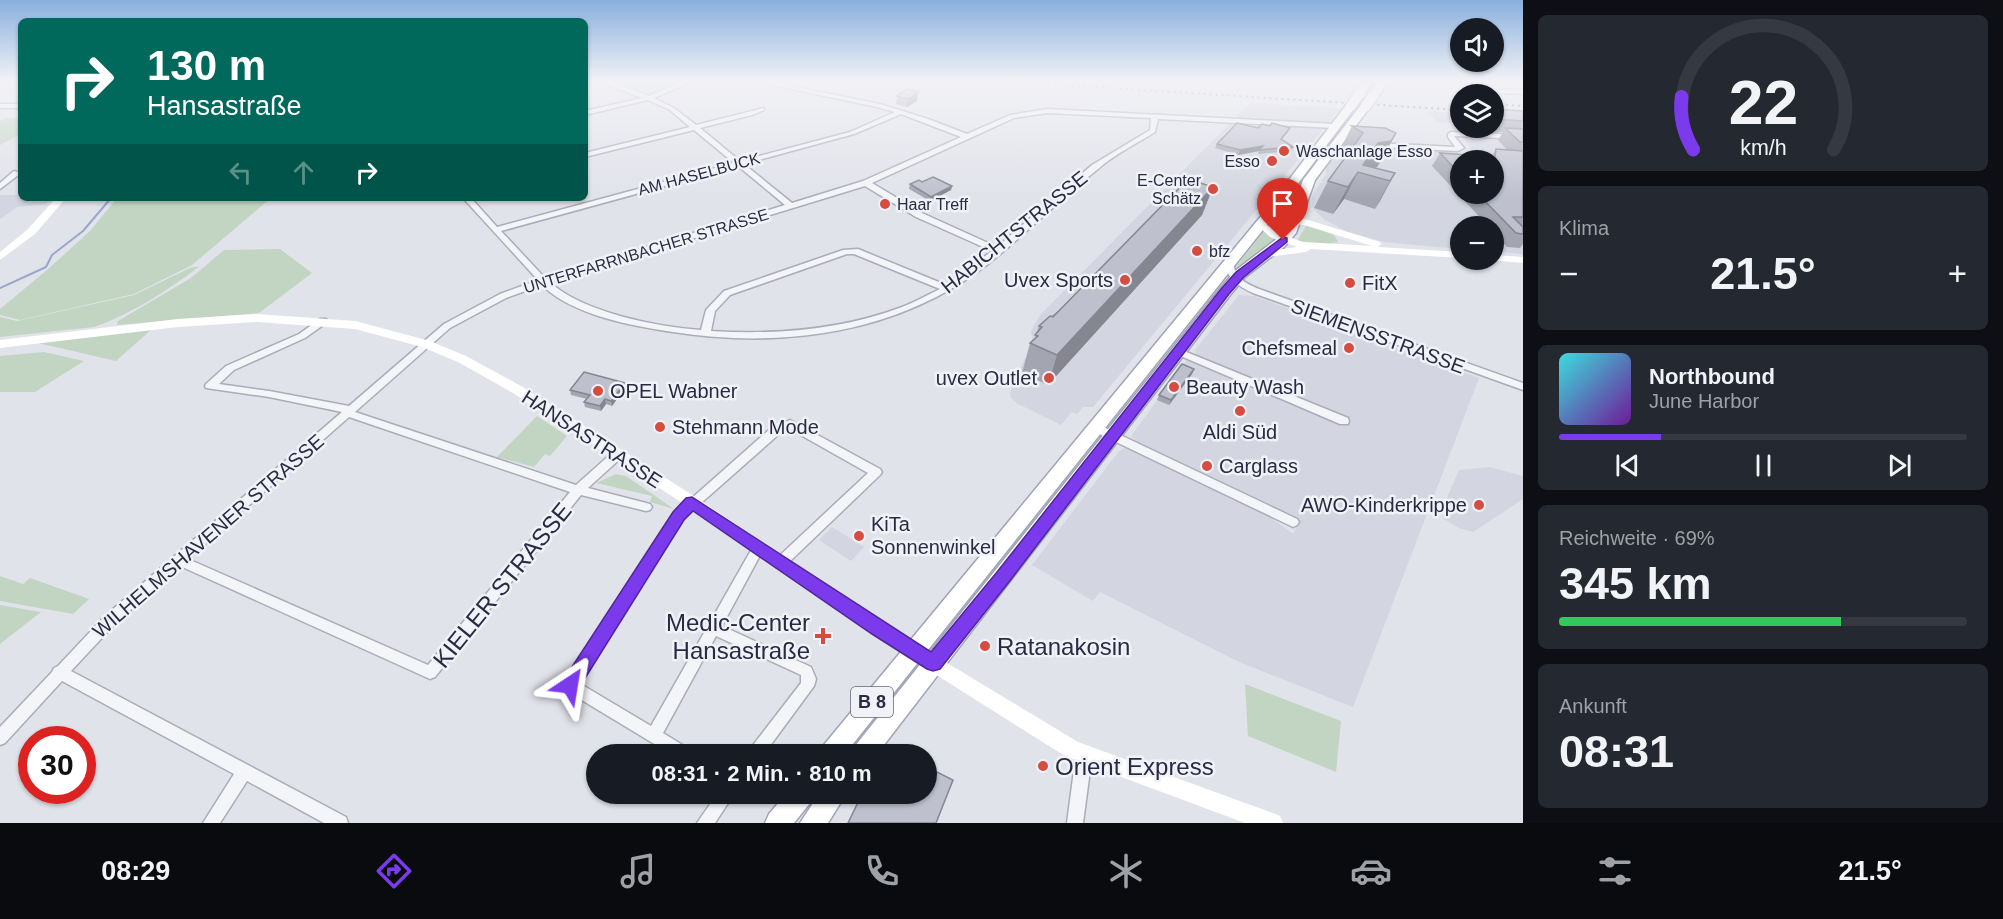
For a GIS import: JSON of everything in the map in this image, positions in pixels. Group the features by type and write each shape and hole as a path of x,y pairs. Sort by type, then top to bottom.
{"main road":[{"name":"B 8","path":"841,744 924,658 1104,432 1229,263 1264,221 1339,120"},
{"name":"B 8","path":"1104,432 1179,352 1234,281 1283,240 1297,220 1309,180 1356,120"},
{"name":"B 8","path":"869,744 924,658"},
{"path":"778,823 793,804"},
{"path":"813,823 827,804"}],"street":[{"path":"686,120 791,206"},
{"path":"588,154 725,120"},
{"name":"AM HASELBUCK","path":"588,200 741,164 852,132 880,120"},
{"path":"924,120 968,137"},
{"name":"UNTERFARRNBACHER STRASSE","path":"426,344 447,326 503,296 544,281 866,183 1003,120"},
{"name":"HABICHTSTRASSE","path":"470,201 556,293 598,312 656,327 705,334 766,335 852,325 921,303 946,288 996,250 1098,165 1153,130 1154,120"},
{"name":"UNTERFARRNBACHER STRASSE","path":"1221,120 1306,125 1332,129"},
{"name":"UNTERFARRNBACHER STRASSE","path":"1291,124 1332,129"},
{"path":"1332,129 1345,137"},
{"path":"1369,143 1458,149 1460,148 1451,134 1523,137"},
{"path":"0,188 17,173"},
{"path":"866,183 919,214 996,250"},
{"path":"0,257 31,232 58,201"},
{"name":"AM HASELBUCK","path":"495,230 582,201"},
{"path":"1268,254 1335,247 1342,242 1336,232 1315,218 1302,204"},
{"path":"1408,251 1297,220 1264,221 1268,231 1283,240 1302,244 1450,254"},
{"path":"705,334 711,310 727,293 846,252 855,251 946,288"},
{"path":"1504,259 1523,260"},
{"path":"1229,263 1234,281"},
{"name":"SIEMENSSTRASSE","path":"1234,281 1320,315 1523,387"},
{"path":"0,344 233,318 323,321 385,331 426,344"},
{"path":"323,321 302,336 230,368 210,386 269,393 350,411 578,490 646,507"},
{"name":"WILHELMSHAVENER STRASSE","path":"0,738 59,672 110,620 426,344"},
{"name":"HANSASTRASSE","path":"426,344 462,359 507,384 692,502 924,658 1084,755 1273,823"},
{"path":"1179,352 1344,421"},
{"path":"667,744 570,685 679,516 692,502 774,432 790,424 876,472 780,563"},
{"path":"1104,432 1293,522"},
{"name":"KIELER STRASSE","path":"178,560 430,674 578,490 617,455"},
{"path":"654,736 758,548"},
{"path":"713,628 806,671 809,679 807,686 763,744"},
{"path":"59,672 340,823"},
{"path":"1075,823 1084,755"},
{"path":"211,823 244,772"},
{"path":"705,823 719,804"}],"shaded area":[{"path":"1233,120 1331,120 1093,407 1083,407 1077,414 1072,412 1061,425 1018,404 1011,398 1010,392 1024,360 1033,347 1031,331 1040,315"},
{"path":"1435,120 1450,120 1450,123 1437,122"},
{"path":"1523,120 1523,254 1504,252 1504,216 1450,216 1450,248 1384,242 1346,231 1325,220 1312,205 1312,196 1320,183 1324,183 1321,181 1326,175 1326,168 1341,150 1398,154 1403,157 1401,154 1412,154 1409,149 1450,151 1450,204 1504,204 1504,150 1472,150 1463,138 1504,138 1504,124"},
{"path":"0,195 18,195 18,201 50,201 46,204 17,207 0,219"},
{"path":"1239,295 1254,296 1479,378 1353,707 1239,662 1100,592 1093,601 1032,565 1119,451 1125,448 1265,513 1293,534 1299,521 1138,443 1131,436 1192,353 1196,354 1195,350"},
{"name":"AWO-Kinderkrippe","path":"1490,467 1523,476 1523,499 1473,532 1459,528 1444,519 1441,512 1459,470"},
{"path":"832,527 864,547 851,561 819,540"}],"green space":[{"path":"18,120 18,136 0,145 0,121"},
{"path":"115,201 267,201 192,265 134,294 20,320 0,315 0,309 90,231"},
{"path":"1307,224 1334,235 1338,242 1327,244 1297,241"},
{"path":"1264,231 1276,240 1235,272 1234,270"},
{"path":"280,249 312,273 259,313 117,325 118,321 191,278 224,250"},
{"path":"200,266 149,301 94,327 0,337 0,317 17,321 134,295 190,268"},
{"path":"152,329 116,361 38,343"},
{"path":"44,352 84,361 35,392 0,392 0,356"},
{"path":"537,416 567,436 550,456 545,454 534,467 497,457"},
{"path":"616,474 626,476 674,509 650,502 652,496 596,483"},
{"path":"0,576 23,584 30,578 89,599 73,614 0,601"},
{"path":"0,605 40,612 41,612 0,644"},
{"path":"1245,684 1341,721 1336,772 1248,736"}],"building":[{"path":"1237,123 1258,128 1262,124 1270,126 1272,123 1290,128 1281,139 1293,147 1259,150 1263,146 1240,150 1217,144"},
{"path":"1352,126 1385,128 1396,133 1391,141 1378,143 1363,165 1395,173 1390,181 1358,172 1348,187 1328,181 1363,133"},
{"path":"1505,128 1523,129 1523,142 1520,142"},
{"path":"1496,149 1523,151 1523,217 1513,217 1523,227 1523,234 1516,233 1504,221 1504,216 1499,216 1488,204 1504,204 1504,150"},
{"path":"1440,153 1450,154 1450,163"},
{"path":"933,177 952,186 931,197 910,184 919,180 922,182"},
{"path":"1188,179 1213,187 1057,355 1030,343 1038,336 1035,335 1042,327 1039,326 1050,316 1053,317"},
{"name":"Beauty Wash","path":"1182,364 1194,369 1171,400 1159,395"},
{"name":"OPEL Wabner","path":"584,372 625,383 611,401 605,399 600,406 584,402 590,395 570,390"},
{"path":"937,772 953,780 936,823 848,823 857,804 937,804"}],"waterway":[{"path":"0,288 46,267 52,255 83,231 108,201"}],"place":[{"name":"Waschanlage Esso","path":"1284,151"},
{"name":"Esso","path":"1272,161"},
{"name":"E-Center Schätz","path":"1213,189"},
{"name":"Haar Treff","path":"885,204"},
{"name":"bfz","path":"1197,251"},
{"name":"Uvex Sports","path":"1125,280"},
{"name":"FitX","path":"1350,283"},
{"name":"Chefsmeal","path":"1349,348"},
{"name":"uvex Outlet","path":"1049,378"},
{"name":"Beauty Wash","path":"1174,387"},
{"name":"OPEL Wabner","path":"598,391"},
{"name":"Aldi Süd","path":"1240,411"},
{"name":"Stehmann Mode","path":"660,427"},
{"name":"Carglass","path":"1207,466"},
{"name":"AWO-Kinderkrippe","path":"1479,505"},
{"name":"KiTa Sonnenwinkel","path":"859,536"},
{"name":"Medic-Center Hansastraße","path":"823,636"},
{"name":"Ratanakosin","path":"985,646"},
{"name":"Orient Express","path":"1043,766"}],"route":[{"path":"570,685 679,516 692,502 878,629 933,663 1122,426 1225,292 1240,274 1283,240"}]}
